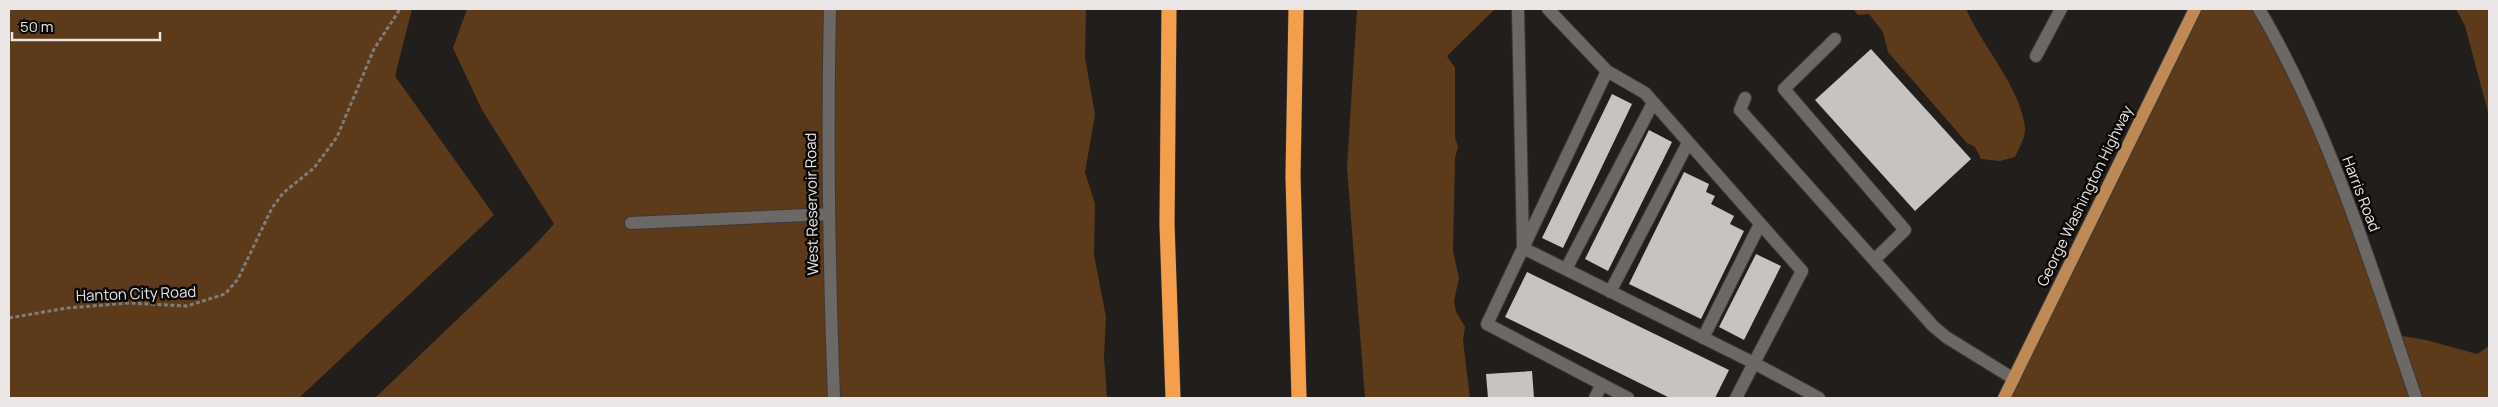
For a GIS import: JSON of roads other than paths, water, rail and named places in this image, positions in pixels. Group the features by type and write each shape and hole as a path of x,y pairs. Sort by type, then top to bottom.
{"highway":[{"path":"1168,9 1167,205 1173,398"},
{"path":"1296,9 1293,176 1299,398"}],"main road":[{"name":"George Washington Highway","path":"2004,398 2195,9"}],"street":[{"name":"West Reservoir Road","path":"830,9 829,214 834,398"},
{"path":"1518,9 1523,248"},
{"path":"1548,9 1607,71 1645,93 1802,271 1736,398"},
{"path":"2036,56 2061,9"},
{"name":"Harris Road","path":"2259,9 2297,83 2335,171 2416,398"},
{"path":"1835,39 1784,88 1905,230 1875,259"},
{"path":"1607,71 1487,324 1628,398"},
{"path":"1745,98 1740,110 1875,259 1899,291 1946,337 2014,379"},
{"path":"1566,269 1653,103"},
{"path":"1610,292 1688,143"},
{"path":"631,223 829,214"},
{"path":"1703,338 1760,224"},
{"path":"1523,248 1754,363 1819,398"},
{"path":"1595,398 1602,384"}]}
